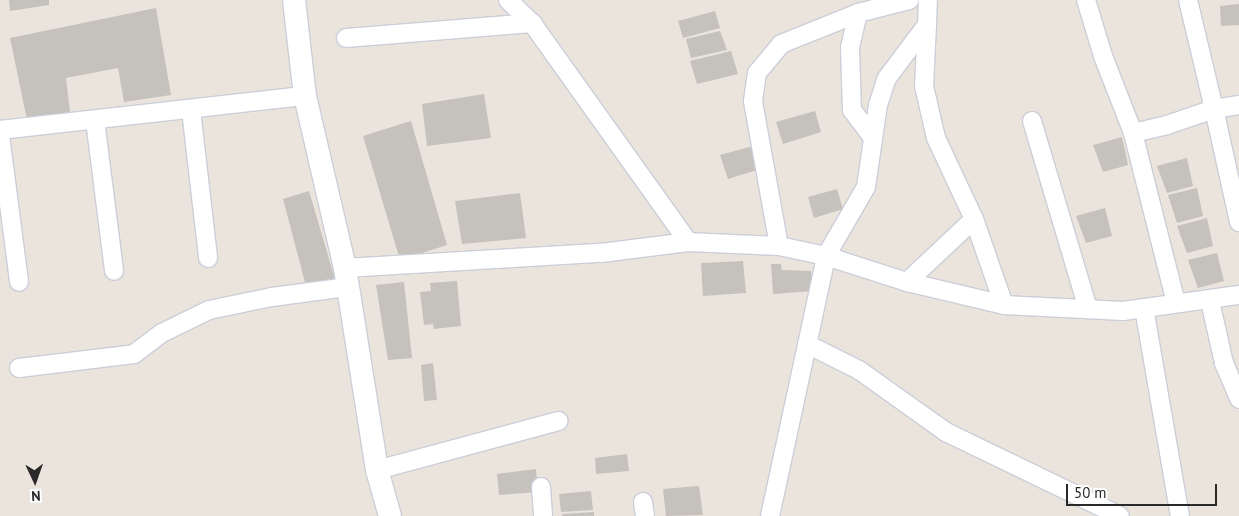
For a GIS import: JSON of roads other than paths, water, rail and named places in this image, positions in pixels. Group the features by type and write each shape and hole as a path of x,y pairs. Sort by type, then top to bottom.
{"street":[{"path":"294,0 305,96 346,278 377,470 390,516"},
{"path":"508,0 532,23 688,242"},
{"path":"779,246 753,101 757,73 781,44 858,13 909,0"},
{"path":"928,0 924,86 936,138 974,218 1004,306"},
{"path":"1086,0 1103,56 1133,133 1176,303"},
{"path":"1188,0 1239,222"},
{"path":"858,13 850,48 851,102 861,126 872,137"},
{"path":"346,38 532,23"},
{"path":"770,516 826,256 866,187 872,137 887,78 927,25"},
{"path":"0,130 305,96"},
{"path":"1133,133 1167,125 1214,109 1239,105"},
{"path":"191,110 208,258"},
{"path":"95,120 114,271"},
{"path":"1032,121 1088,309"},
{"path":"0,135 19,282"},
{"path":"907,282 974,218"},
{"path":"19,368 134,354 162,333 209,310 272,297 346,278 600,253 688,242 779,246 826,256 907,282 1004,306 1123,311 1176,303 1210,301 1239,295"},
{"path":"1210,301 1224,363 1239,399"},
{"path":"1144,308 1180,516"},
{"path":"807,344 859,370 946,432 1120,516"},
{"path":"377,470 559,421"},
{"path":"541,487 543,516"}]}
